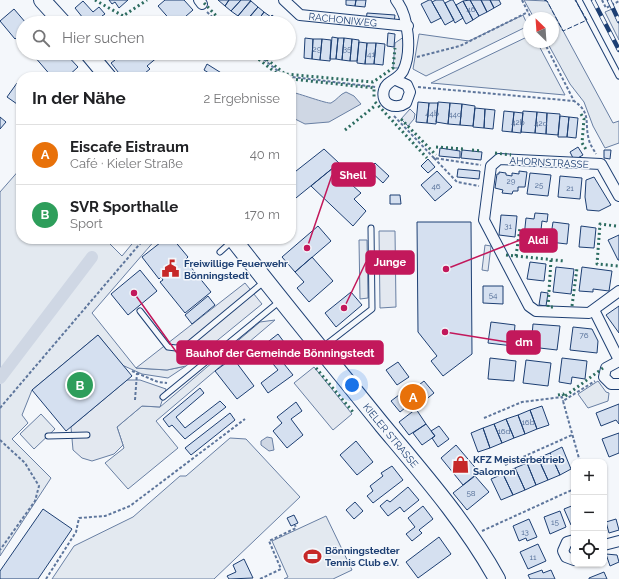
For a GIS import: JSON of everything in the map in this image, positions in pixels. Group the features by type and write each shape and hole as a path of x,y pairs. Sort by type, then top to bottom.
{"main road":[{"path":"44,1 57,16"},
{"path":"94,60 104,72"},
{"name":"KIELER STRASSE","path":"237,244 280,300 451,508 484,555 497,579"}],"street":[{"name":"RACHONIWEG","path":"284,0 300,15 408,26"},
{"path":"396,80 404,82 409,88 410,96 406,104 394,107 385,99 384,91 388,83 396,80 403,71 406,56 408,26 401,1"},
{"name":"AHORNSTRASSE","path":"491,166 499,159 601,164 619,196"},
{"path":"491,166 484,220 529,306 536,311 589,313 619,291"},
{"path":"594,310 619,360 606,368 604,377 608,382 619,384"},
{"path":"571,541 567,542 563,551 566,557 571,559"},
{"path":"607,544 619,541"}],"lane":[{"path":"579,0 619,76"},
{"path":"320,349 372,309 371,228"},
{"path":"220,252 228,244"},
{"path":"140,311 168,347 176,348 189,344 265,281"},
{"path":"163,397 280,300"},
{"path":"48,436 87,435"}],"path":[{"path":"522,0 528,12"},
{"path":"602,0 606,8 619,1"},
{"path":"201,2 211,16"},
{"path":"406,56 418,57 460,46 523,14"},
{"path":"547,48 574,101 581,106 588,119 589,140 601,164"},
{"path":"265,60 279,72"},
{"path":"296,77 375,87 384,91"},
{"path":"409,88 417,87 574,101"},
{"path":"394,107 394,116 458,182 488,188"},
{"path":"434,158 491,166"},
{"path":"0,408 140,244"},
{"path":"132,371 166,383"},
{"path":"135,400 137,373"},
{"path":"563,401 604,375"},
{"path":"484,418 522,402 562,397 579,459"},
{"path":"46,579 76,532 79,518 105,516 130,506 245,419"},
{"path":"505,465 572,435"},
{"path":"0,440 25,462 39,486 34,501 0,550"},
{"path":"488,528 571,490"},
{"path":"260,579 281,569 269,541 296,528 295,525"}],"shaded area":[{"path":"524,0 547,1 553,12 531,12"},
{"path":"612,9 619,24 619,40 605,12"},
{"path":"523,15 523,28 426,76 413,69 419,34 469,41"},
{"path":"559,23 613,123 619,121 619,143 605,148 593,126 584,102 570,84 550,48 559,48"},
{"path":"408,34 405,64 398,68 393,68 395,43"},
{"path":"523,39 523,48 540,48 565,95 431,83"},
{"path":"346,92 354,96 361,104 329,122 305,124 296,120 296,94 331,103"},
{"path":"410,109 415,114 414,119 408,126 401,119"},
{"path":"16,174 16,244 110,244 122,256 132,244 152,244 92,313 136,368 167,370 186,366 168,378 142,374 122,365 98,335 32,390 22,415 28,423 12,439 51,478 0,556 0,192"},
{"path":"379,231 395,231 396,307 380,308"},
{"path":"359,240 367,240 368,298 360,299"},
{"path":"485,245 491,246 488,271 482,270"},
{"path":"245,283 262,304 186,366 167,370 136,368"},
{"path":"275,320 156,421 178,448 128,489 105,463 124,448 117,427 142,406 160,407 260,322"},
{"path":"314,367 352,414 333,430 294,383"},
{"path":"127,380 140,380 166,389 160,407 142,406 117,427 123,445 114,454 92,461 82,458 73,450 71,427"},
{"path":"598,381 606,392 609,393 608,401 588,408 578,394"},
{"path":"41,414 55,429 34,449 20,434"},
{"path":"267,437 272,438 274,450 269,451 261,445 261,441"},
{"path":"230,438 246,439 300,497 214,579 52,579 74,546 133,517 180,476 186,476"},
{"name":"Bönningstedter Tennis Club e.V.","path":"326,516 352,570 333,579 284,579 288,577 272,541"}],"building":[{"path":"109,0 128,0 119,8 115,2 112,4"},
{"path":"165,0 184,0 193,10 186,16 167,16 158,6"},
{"path":"218,0 229,0 225,6"},
{"path":"229,0 241,0 231,11 225,6"},
{"path":"241,0 251,0 238,16 231,11"},
{"path":"346,0 356,0 355,6 346,5"},
{"path":"356,0 366,0 365,7 355,6"},
{"path":"431,0 441,18 431,23 421,4"},
{"path":"436,0 443,0 454,20 445,25 432,2"},
{"path":"453,0 463,18 455,23 445,3"},
{"path":"470,0 481,0 487,12 479,16"},
{"path":"470,0 479,16 473,20 463,1"},
{"path":"481,0 490,0 494,8 487,12"},
{"path":"490,0 499,0 501,4 494,8"},
{"path":"83,1 93,12 99,7 105,14 102,16 81,16 75,8"},
{"path":"251,1 258,7 250,16 238,16"},
{"path":"463,1 473,20 466,24 456,5"},
{"path":"258,7 264,12 261,16 251,16"},
{"path":"14,9 20,16 16,16 16,38 15,39 0,21"},
{"path":"264,12 270,16 261,16"},
{"path":"367,13 395,15 394,23 366,21"},
{"path":"388,33 395,34 394,47 387,46"},
{"path":"332,37 338,38 336,59 330,59"},
{"path":"305,38 313,39 312,59 304,58"},
{"path":"338,38 344,38 342,60 336,59"},
{"path":"344,38 352,39 350,61 342,60"},
{"path":"313,39 322,39 320,60 312,59"},
{"path":"322,39 331,40 330,61 320,60"},
{"path":"352,39 359,40 357,61 350,61"},
{"path":"359,42 367,43 365,64 357,63"},
{"path":"367,43 376,43 374,64 365,64"},
{"path":"376,43 385,44 383,65 374,64"},
{"path":"37,60 72,60 78,67 72,72 48,72"},
{"path":"115,60 154,60 147,66 150,69 146,72 118,72 111,63"},
{"path":"207,64 220,72 207,72 204,70"},
{"path":"16,84 16,103 7,97"},
{"path":"418,102 429,103 427,123 416,122"},
{"path":"438,102 450,103 448,124 436,122"},
{"path":"429,103 438,103 436,124 427,123"},
{"path":"450,103 462,104 460,125 448,124"},
{"path":"462,104 475,106 473,126 460,125"},
{"path":"475,108 485,109 484,128 473,127"},
{"path":"485,109 495,110 493,129 484,128"},
{"path":"504,111 514,112 512,132 502,131"},
{"path":"523,111 537,112 535,133 521,132"},
{"path":"514,112 523,113 521,133 512,132"},
{"path":"537,112 547,113 546,134 535,133"},
{"path":"547,113 560,114 558,135 546,134"},
{"path":"560,116 569,117 567,137 558,137"},
{"path":"0,117 6,122 0,129"},
{"path":"569,117 578,118 576,138 567,137"},
{"path":"578,147 583,155 574,160 570,152"},
{"path":"440,148 460,151 460,158 439,156"},
{"path":"324,149 339,163 296,198 296,171"},
{"path":"462,150 482,152 481,160 461,158"},
{"path":"604,150 611,150 610,159 604,158"},
{"path":"428,159 435,167 428,173 421,166"},
{"path":"339,163 356,180 352,185 361,193 354,199 366,211 353,226 311,186"},
{"path":"375,163 389,176 383,183 369,170"},
{"path":"458,169 480,171 479,179 457,177"},
{"path":"437,171 452,187 435,201 421,185"},
{"path":"519,171 527,172 525,187 518,187 518,191 513,191 512,194 502,193 503,190 495,188 497,174 499,174 499,172 512,176 512,173 519,174"},
{"path":"530,173 551,175 548,196 527,194"},
{"path":"560,176 582,178 580,199 558,197"},
{"path":"594,177 611,205 599,211 587,210 585,197 586,180"},
{"path":"390,195 400,195 401,204 390,204"},
{"path":"535,213 548,214 547,222 542,221 540,239 524,237 526,218 534,219"},
{"path":"501,215 517,216 515,237 499,235"},
{"path":"417,222 471,222 472,354 443,376 431,361 437,356 418,332"},
{"path":"553,222 569,224 567,244 550,242"},
{"path":"318,226 331,241 295,272 282,257"},
{"path":"581,226 596,228 594,248 579,247"},
{"path":"619,235 619,260 618,260 608,240"},
{"name":"Freiwillige Feuerwehr Bönningstedt","path":"159,244 177,244 188,257 185,260 211,292 185,313 160,282 163,280 161,277 159,279 142,257"},
{"path":"312,257 333,281 309,302 297,288 304,282 295,272"},
{"path":"530,262 546,264 544,281 527,279"},
{"path":"556,267 574,269 571,294 553,292"},
{"path":"582,267 612,271 609,291 593,289 593,292 579,291"},
{"path":"140,270 157,291 128,315 111,294"},
{"path":"483,286 503,286 503,304 483,303"},
{"path":"351,292 362,305 336,327 325,313"},
{"path":"541,292 548,293 546,306 539,305"},
{"path":"208,296 215,305 192,324 185,315"},
{"path":"619,306 619,333 606,315"},
{"path":"491,322 515,325 513,346 488,343"},
{"path":"533,324 560,326 557,350 531,347"},
{"path":"573,327 592,329 598,341 597,353 570,350"},
{"path":"278,334 290,350 280,359 293,375 268,393 261,383 278,370 260,348"},
{"path":"98,335 132,376 66,431 32,390"},
{"path":"233,358 254,386 237,399 215,371"},
{"path":"490,358 516,361 514,381 488,379"},
{"path":"562,358 587,361 585,379 572,377 571,384 559,382"},
{"path":"526,360 551,363 548,386 523,383"},
{"path":"398,362 409,377 397,385 386,370"},
{"path":"424,381 434,393 419,405 415,400 400,412 391,401 407,389 410,392"},
{"path":"200,388 204,393 176,417 185,428 220,401 226,407 185,439 172,425 169,427 163,419"},
{"path":"296,402 302,411 291,419 303,435 287,448 273,431 282,423 277,417"},
{"path":"619,404 619,424 616,420 601,426 596,413"},
{"path":"542,406 549,425 537,429 530,410"},
{"path":"416,409 426,424 409,435 399,422"},
{"path":"530,410 537,429 525,434 518,415"},
{"path":"230,413 235,420 191,455 185,448"},
{"path":"518,415 525,434 514,438 506,419"},
{"path":"506,419 514,438 502,443 494,424"},
{"path":"426,424 435,436 422,445 413,433"},
{"path":"494,424 502,443 490,448 483,428"},
{"path":"439,426 449,439 438,447 432,438 435,436 431,431"},
{"path":"483,428 490,448 478,452 471,433"},
{"path":"619,433 619,453 609,457 602,439"},
{"path":"356,441 373,462 357,475 340,455"},
{"name":"KFZ Meisterbetrieb Salomon","path":"456,445 479,472 463,485 441,458"},
{"path":"562,447 571,469 560,475 550,453"},
{"path":"550,453 560,475 548,480 538,458"},
{"path":"538,458 548,480 536,485 527,463"},
{"path":"527,463 536,485 525,490 515,468"},
{"path":"392,466 403,480 373,503 367,496 373,491 370,486 383,476 381,473"},
{"path":"515,468 525,490 513,495 503,474"},
{"path":"503,474 513,495 501,500 491,479"},
{"path":"475,476 489,492 467,510 453,493"},
{"path":"408,487 419,500 404,512 400,507 388,516 380,506 387,500 390,502"},
{"path":"355,502 363,511 354,519 346,510"},
{"path":"423,506 433,519 419,530 422,533 412,541 406,534 415,527 408,518"},
{"path":"571,506 571,525 564,509"},
{"path":"43,509 72,529 38,579 0,579 0,571"},
{"path":"560,511 566,527 550,534 544,517"},
{"path":"294,515 298,523 291,526 287,518"},
{"path":"529,519 537,537 527,541 526,538 519,541 513,526"},
{"path":"616,519 619,530 609,533 607,522"},
{"path":"439,537 451,554 418,578 406,562"},
{"path":"538,544 546,561 528,569 520,552"},
{"path":"607,554 617,555 619,562 610,566"},
{"path":"244,559 253,578 229,579 227,576 236,572 233,565"},
{"path":"542,570 543,573 551,570 555,579 530,579 528,575"},
{"path":"604,572 607,579 589,579 589,578"}],"waterway":[{"path":"0,378 92,257"}],"railway":[{"path":"593,0 619,50"},
{"path":"609,0 619,21"}],"hedge":[{"path":"95,0 123,16 147,0"},
{"path":"204,3 216,16"},
{"path":"296,75 373,82 393,68 395,48"},
{"path":"260,60 275,72"},
{"path":"268,60 283,72"},
{"path":"296,80 374,88 374,98"},
{"path":"375,102 427,158"},
{"path":"345,130 376,105"},
{"path":"581,114 584,119 582,143 587,151"},
{"path":"401,119 436,155"},
{"path":"436,147 464,149"},
{"path":"472,150 482,151"},
{"path":"495,153 511,155"},
{"path":"616,226 600,224 597,264 618,266"},
{"path":"516,256 520,228"},
{"path":"506,255 564,261"},
{"path":"551,260 548,307 555,307"},
{"path":"572,306 577,268"},
{"path":"316,368 353,412"},
{"path":"558,395 563,394 564,397 603,368"}],"fence":[{"path":"544,0 547,1 563,31 587,20 575,0"}],"place":[{"name":"Shell","path":"307,248"},
{"name":"Freiwillige Feuerwehr Bönningstedt","path":"171,269"},
{"name":"Aldi","path":"446,269"},
{"name":"Bauhof der Gemeinde Bönningstedt","path":"134,293"},
{"name":"Junge","path":"344,308"},
{"name":"dm","path":"445,332"},
{"name":"SVR Sporthalle","path":"80,385"},
{"name":"Eiscafe Eistraum","path":"413,397"},
{"name":"KFZ Meisterbetrieb Salomon","path":"460,465"},
{"name":"Bönningstedter Tennis Club e.V.","path":"312,556"}]}
